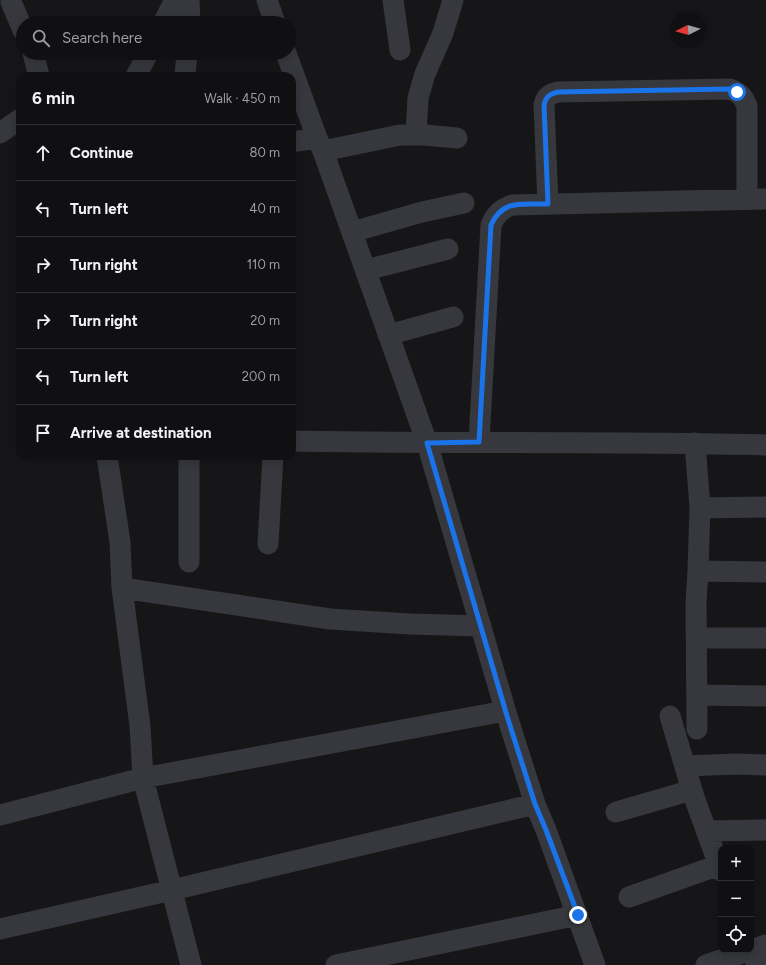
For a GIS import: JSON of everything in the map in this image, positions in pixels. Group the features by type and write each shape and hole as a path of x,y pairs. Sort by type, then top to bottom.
{"street":[{"path":"167,16 175,0"},
{"path":"189,0 190,16"},
{"path":"267,0 273,16"},
{"path":"393,0 400,50"},
{"path":"416,135 420,92 425,74 443,33 453,0"},
{"path":"8,4 16,18"},
{"path":"35,60 38,72"},
{"path":"138,72 144,60"},
{"path":"185,72 186,60"},
{"path":"289,60 293,72"},
{"path":"296,80 366,270 427,443 505,711 535,804 578,915 595,965"},
{"path":"479,442 491,225 495,216 503,208 512,205 756,199 747,106 743,97 730,89 558,92 550,94 544,105 548,204"},
{"path":"0,133 16,122"},
{"path":"296,142 320,144 416,135 458,138"},
{"path":"352,232 422,212 464,204"},
{"path":"366,270 448,249"},
{"path":"388,335 453,317"},
{"path":"296,441 427,443 695,443 766,445"},
{"path":"695,443 700,508 696,602 697,729"},
{"path":"108,460 120,542 122,588 140,726 143,778 191,965"},
{"path":"189,460 189,562"},
{"path":"268,544 273,460"},
{"path":"700,508 766,507"},
{"path":"698,571 766,572"},
{"path":"122,588 330,619 410,624 481,626"},
{"path":"697,638 766,638"},
{"path":"697,695 766,696"},
{"path":"0,816 143,778 505,711"},
{"path":"670,716 692,790 718,863"},
{"path":"685,766 737,764 766,765"},
{"path":"616,812 692,790"},
{"path":"0,928 172,890 535,804"},
{"path":"706,831 766,830"},
{"path":"629,897 718,869"},
{"path":"336,965 578,915"},
{"path":"706,965 755,951"}],"route":[{"path":"578,915 535,804 507,716 427,443 479,442 491,225 495,216 503,208 512,205 548,204 544,105 550,94 558,92 730,89 737,92"}]}
